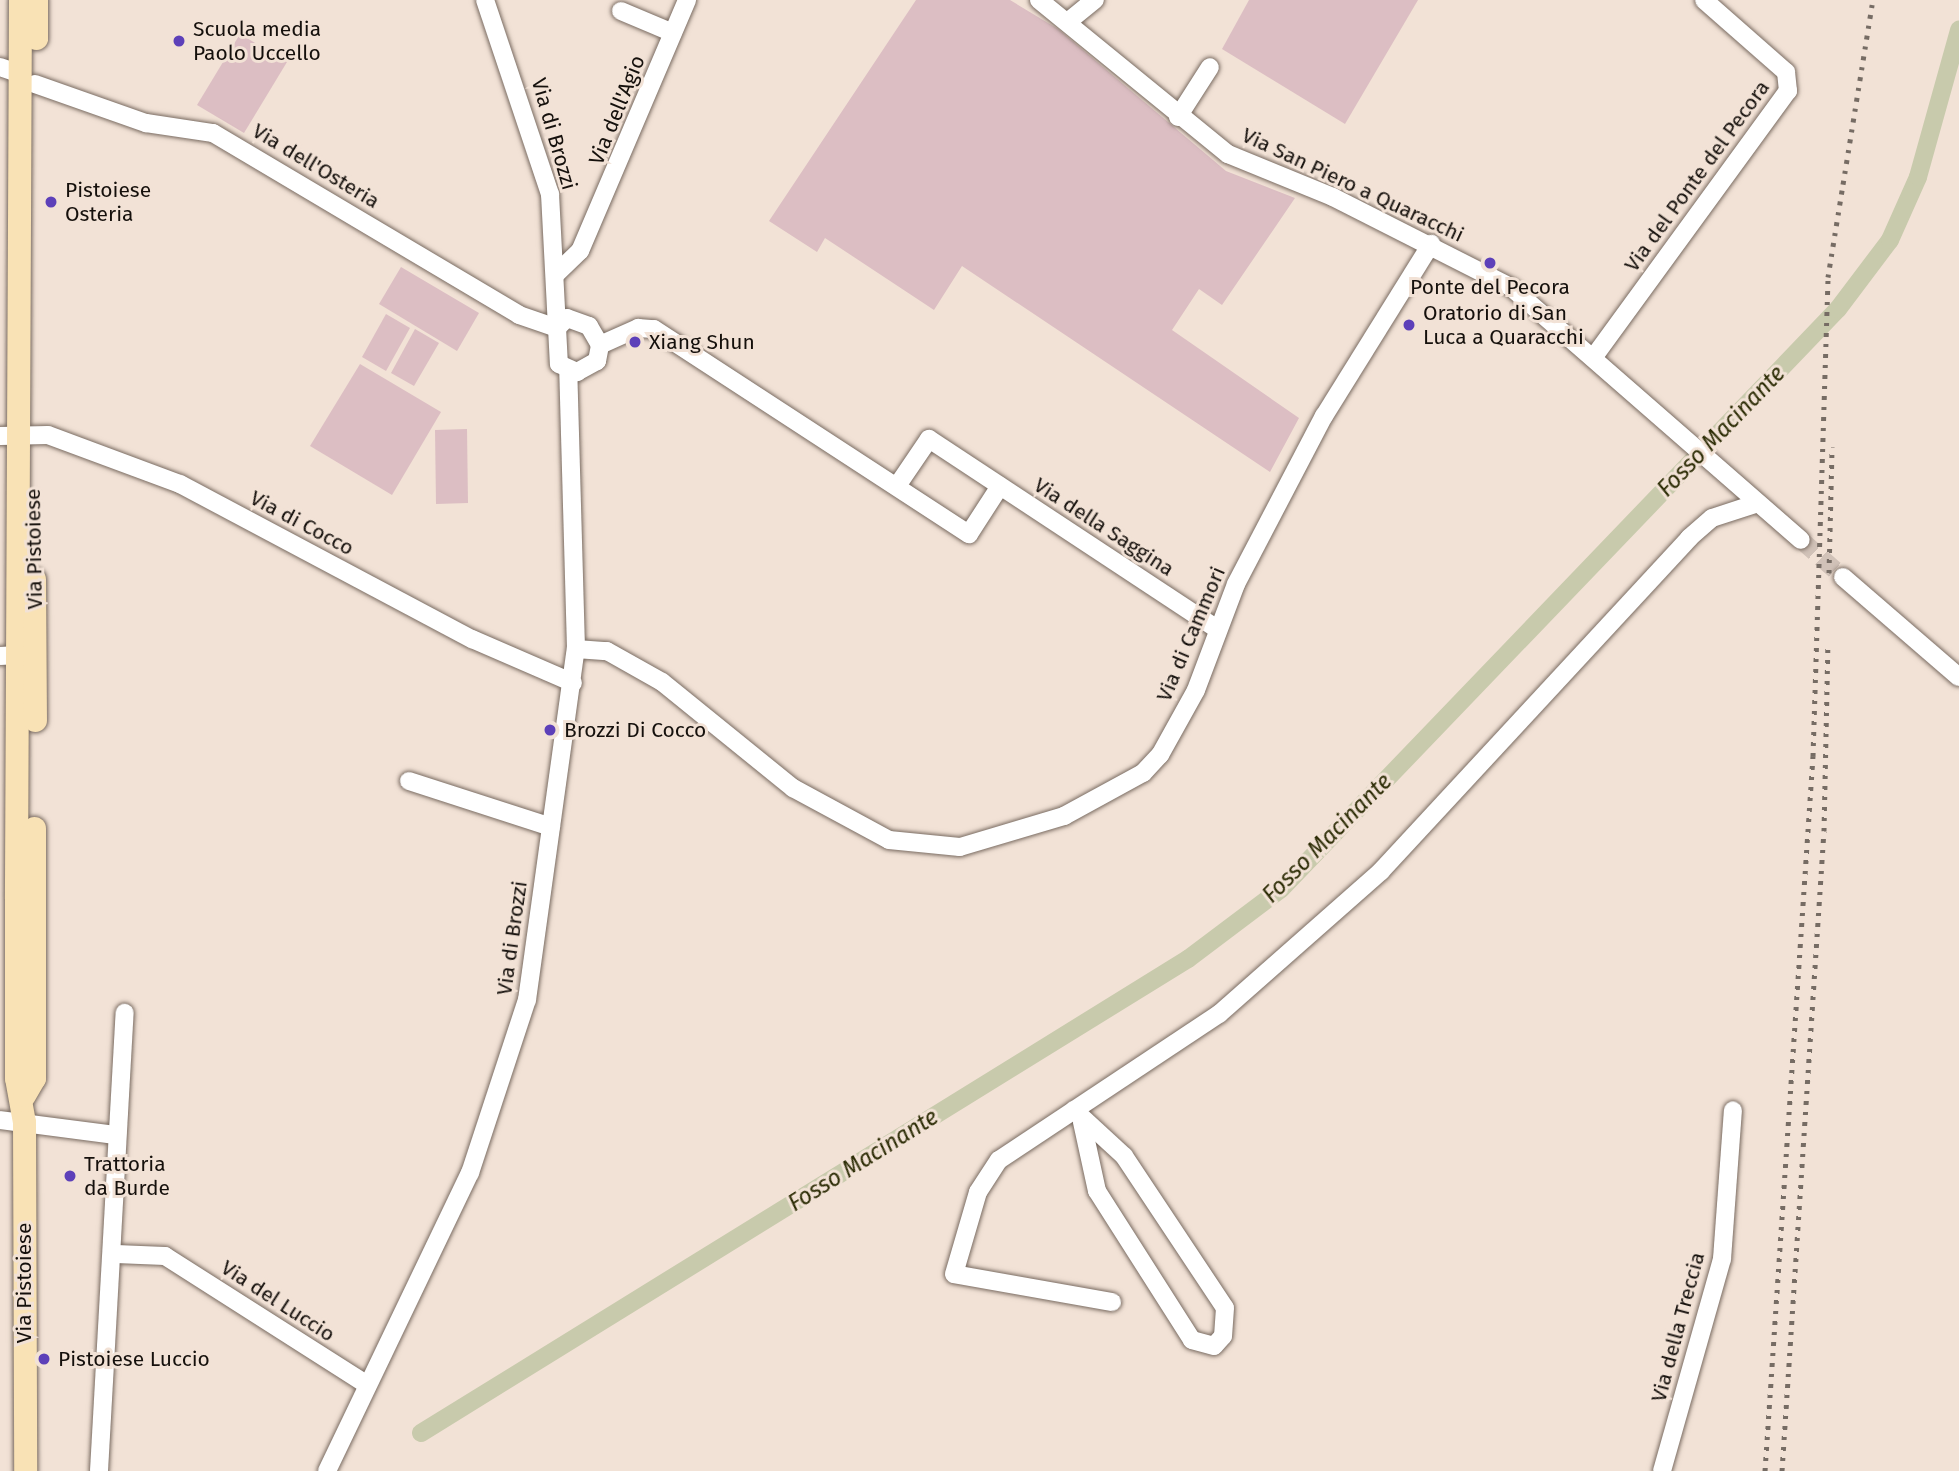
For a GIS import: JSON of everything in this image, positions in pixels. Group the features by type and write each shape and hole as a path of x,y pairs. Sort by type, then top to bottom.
{"main road":[{"name":"Via Pistoiese","path":"20,0 17,435 34,1078 24,1095"},
{"name":"Via Pistoiese","path":"18,75 36,0"},
{"name":"Via Pistoiese","path":"17,435 9,655 10,790 16,1078 24,1095 25,1471"}],"street":[{"name":"Via di Brozzi","path":"327,1471 366,1384 465,1185 507,1073 527,1000 573,683 576,649 568,372 558,360 557,273 548,185 485,0"},
{"name":"Via dell'Agio","path":"557,273 580,251 687,0"},
{"name":"Via San Piero a Quaracchi","path":"1039,0 1070,20 1178,117 1242,161 1431,244 1512,288 1665,425 1801,540"},
{"path":"1070,20 1095,0"},
{"name":"Via del Ponte del Pecora","path":"1593,358 1788,91 1786,72 1704,0"},
{"path":"621,11 673,33"},
{"path":"1178,117 1210,67"},
{"name":"Via dell'Osteria","path":"18,75 146,123 213,133 519,315 558,328"},
{"name":"Via di Cammori","path":"576,649 607,651 662,682 769,771 824,806 889,840 951,849 1044,825 1151,766 1196,690 1217,629 1324,416 1431,244"},
{"path":"558,328 562,319 582,321 600,345 590,367 568,372"},
{"name":"Via della Saggina","path":"600,345 638,328 654,329 969,534 1000,486"},
{"name":"Via di Cocco","path":"17,435 180,484 472,639 573,683"},
{"name":"Via della Saggina","path":"897,486 929,439 1217,629"},
{"path":"1112,1302 954,1274 983,1181 999,1160 1078,1116 1219,1014 1368,884 1689,538 1747,493"},
{"path":"1843,577 1959,677"},
{"path":"409,781 551,827"},
{"path":"99,1471 116,1254 116,1135 125,1013"},
{"name":"Via della Treccia","path":"1662,1471 1722,1259 1734,1110"},
{"path":"1078,1116 1124,1156 1225,1308 1223,1336 1214,1346 1192,1340 1097,1191 1078,1116"},
{"path":"0,1120 116,1135"},
{"name":"Via del Luccio","path":"116,1254 165,1256 366,1384"}],"shaded area":[{"path":"916,0 1010,0 1058,29 1226,171 1295,198 1222,305 1199,289 1172,330 1299,418 1270,472 962,266 934,310 825,238 817,252 769,221"},
{"path":"1249,0 1418,0 1345,124 1222,49"},
{"path":"240,34 287,62 244,133 197,105"},
{"path":"401,267 479,313 457,351 379,304"},
{"path":"386,314 410,328 386,371 362,357"},
{"path":"415,329 439,343 414,386 391,373"},
{"path":"360,364 441,412 392,495 310,446"},
{"path":"467,429 468,503 436,504 435,430"}],"waterway":[{"name":"Fosso Macinante","path":"421,1433 1188,959 1281,889 1838,309 1890,240 1918,177 1959,30"}],"tunnel":[{"path":"1801,540 1843,577"}],"railway":[{"path":"1765,1471 1813,756 1828,277 1873,0"},
{"path":"1829,573 1832,447"},
{"path":"1782,1471 1824,831 1828,643"}],"place":[{"name":"Scuola media Paolo Uccello","path":"179,41"},
{"name":"Pistoiese Osteria","path":"51,202"},
{"name":"Ponte del Pecora","path":"1490,263"},
{"name":"Oratorio di San Luca a Quaracchi","path":"1409,325"},
{"name":"Xiang Shun","path":"635,342"},
{"name":"Brozzi Di Cocco","path":"550,730"},
{"name":"Trattoria da Burde","path":"70,1176"},
{"name":"Pistoiese Luccio","path":"44,1359"}]}
